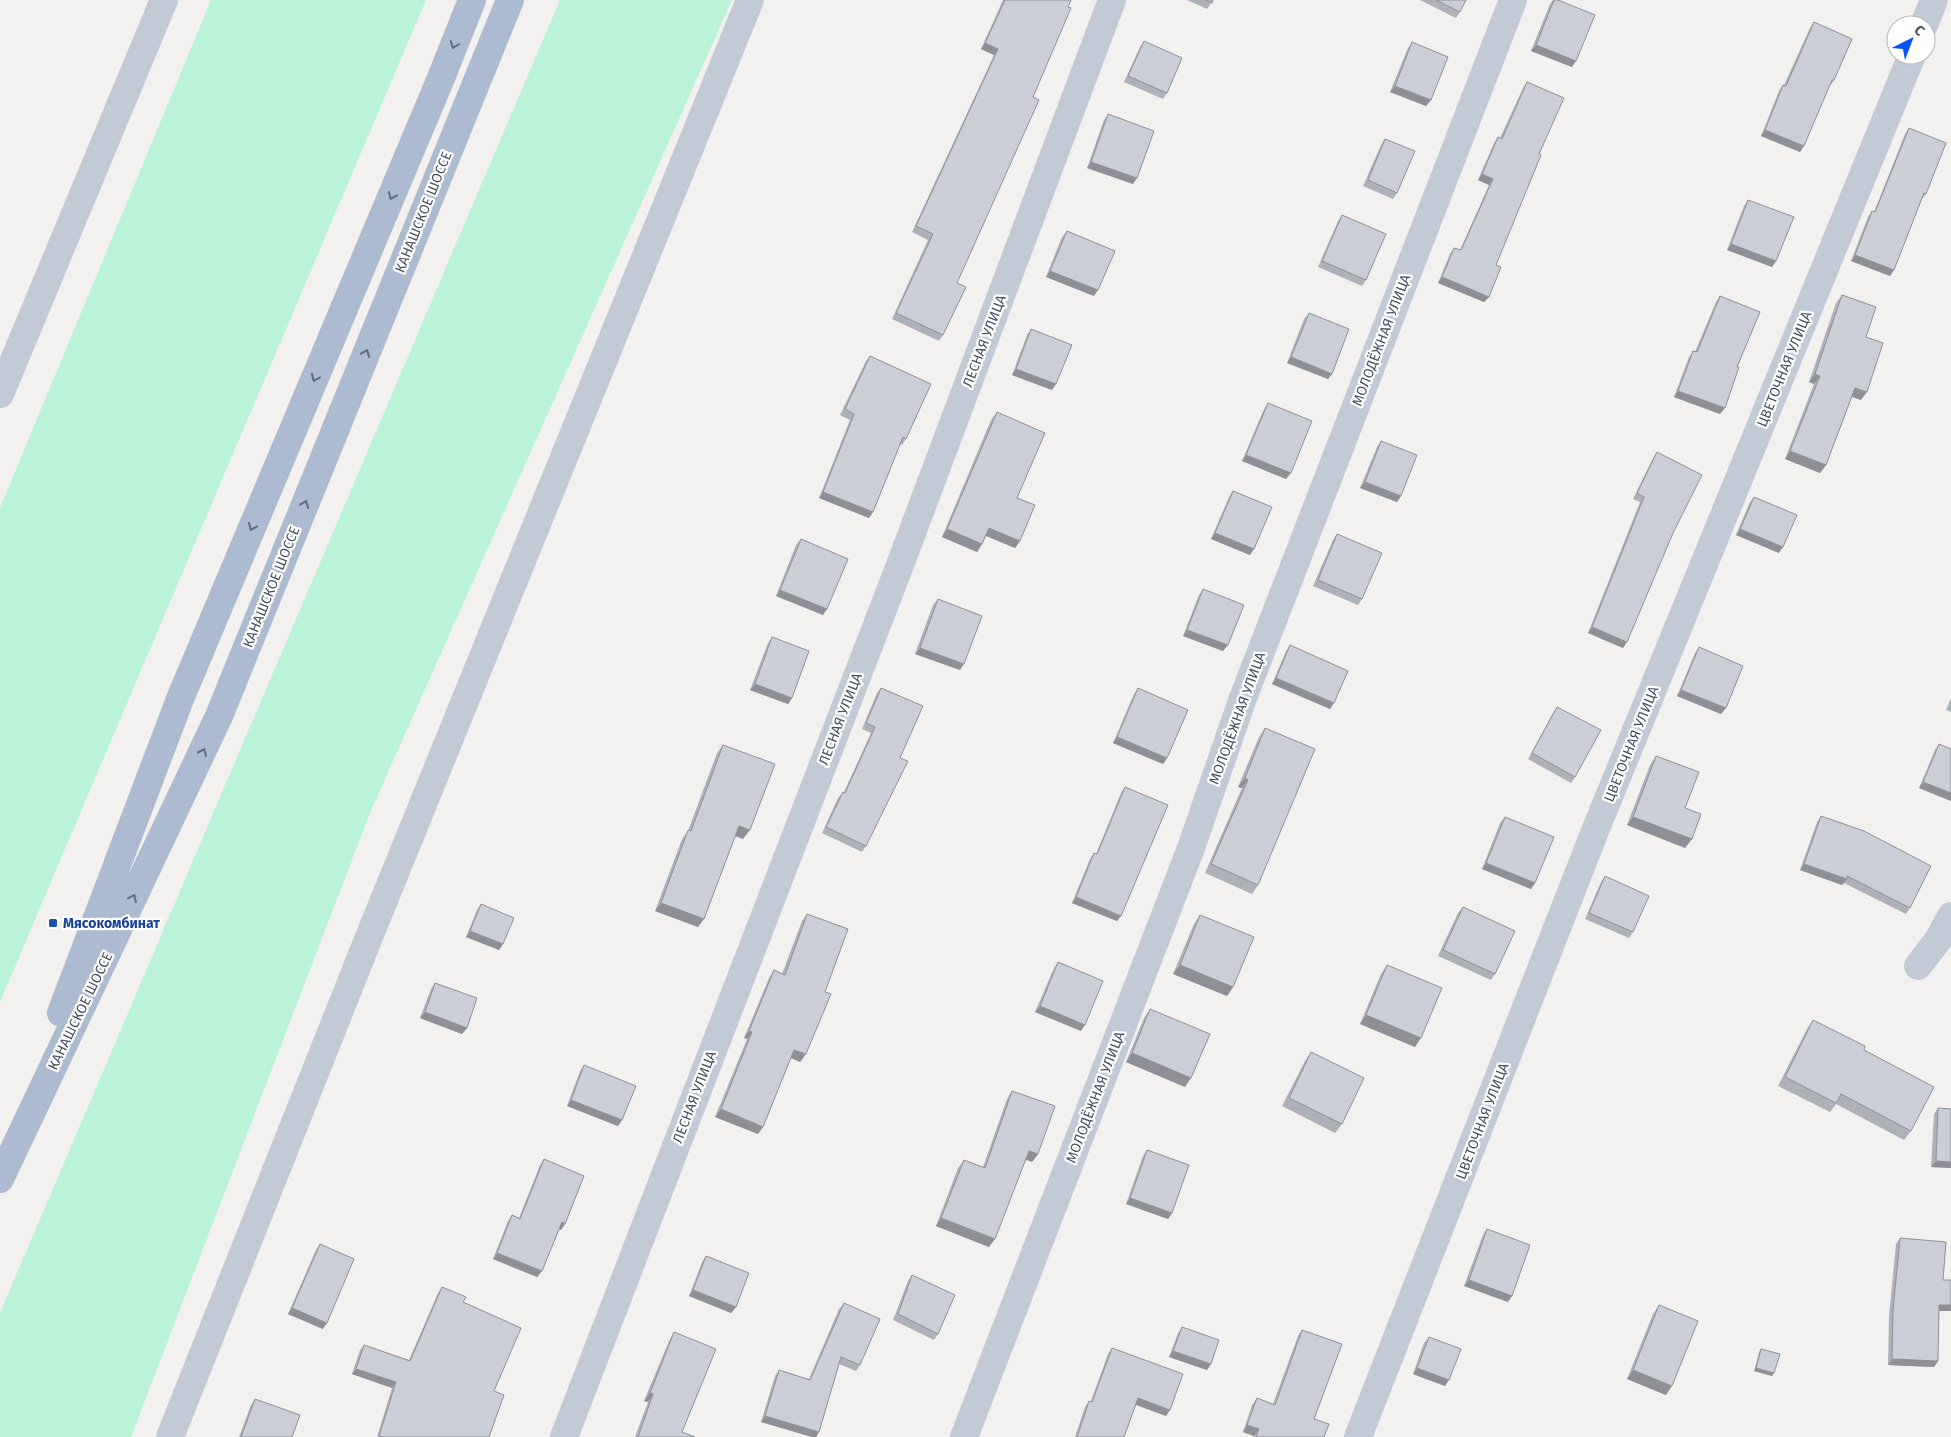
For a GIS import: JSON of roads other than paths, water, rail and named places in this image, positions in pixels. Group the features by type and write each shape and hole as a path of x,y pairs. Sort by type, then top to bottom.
{"main road":[{"name":"КАНАШСКОЕ ШОССЕ","path":"3,1171 88,939 180,699 442,78 472,0"},
{"name":"КАНАШСКОЕ ШОССЕ","path":"3,1171 219,716 510,0"}],"street":[{"path":"0,394 164,0"},
{"path":"170,1437 369,937 750,0"},
{"name":"ЛЕСНАЯ УЛИЦА","path":"564,1437 900,565 1112,0"},
{"name":"МОЛОДЁЖНАЯ УЛИЦА","path":"964,1437 1191,848 1246,688 1513,0"},
{"path":"1928,15 1934,0"},
{"name":"ЦВЕТОЧНАЯ УЛИЦА","path":"1358,1437 1595,832 1908,65"},
{"path":"1918,966 1938,940 1951,916"}],"place":[{"name":"Мясокомбинат","path":"53,923"}]}
